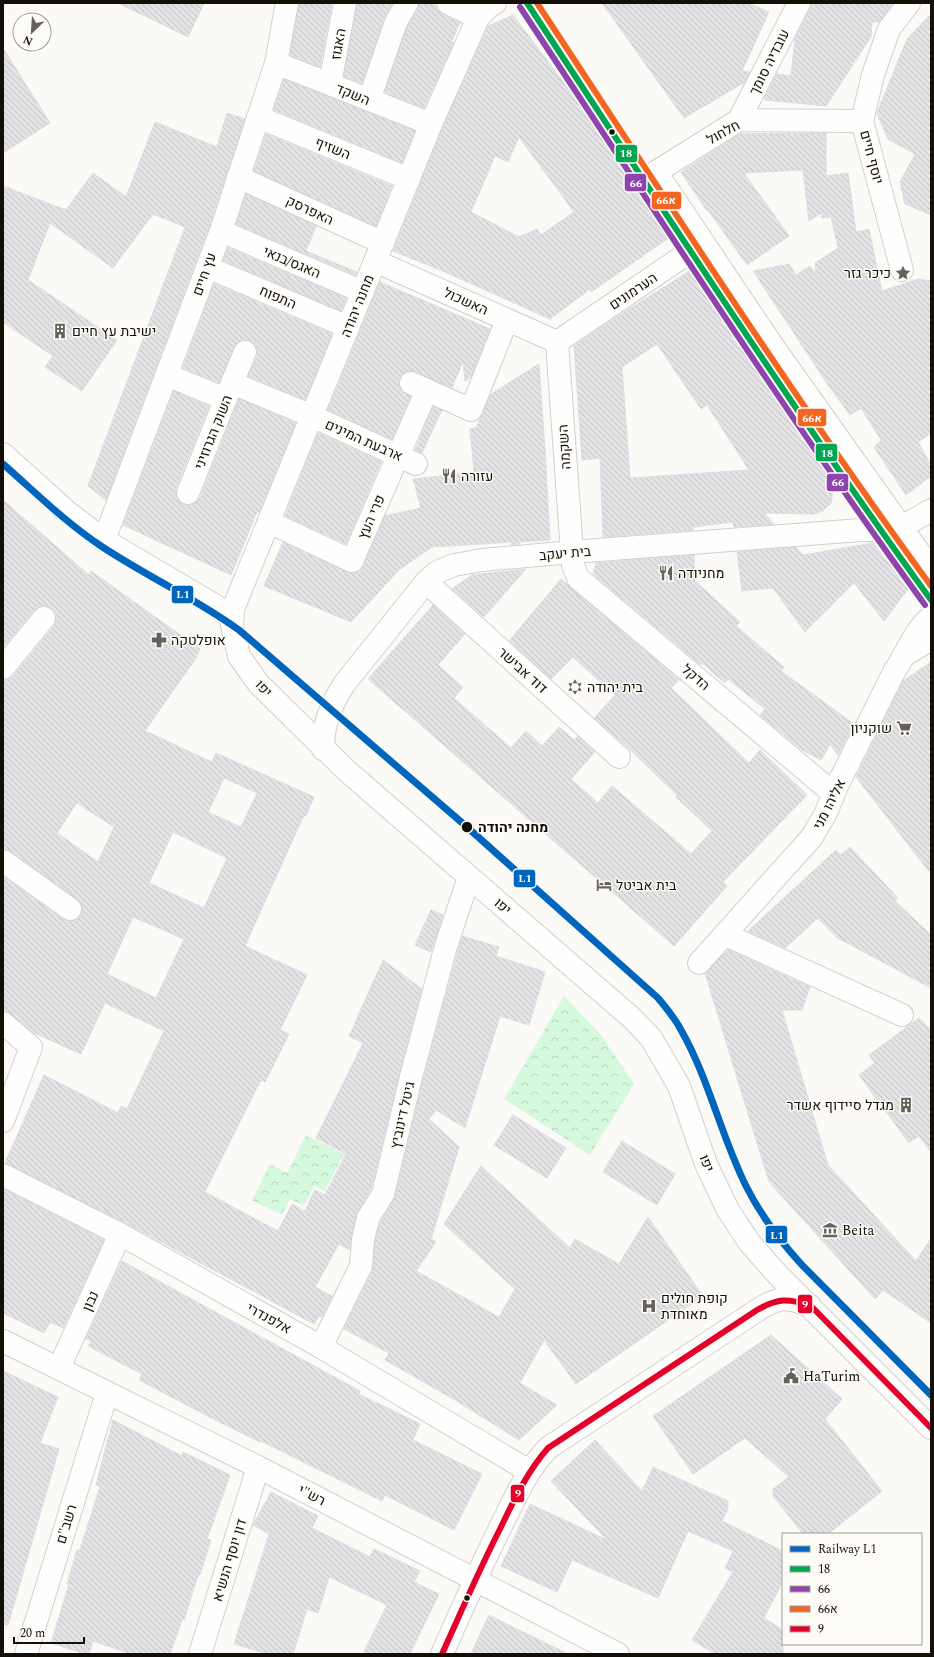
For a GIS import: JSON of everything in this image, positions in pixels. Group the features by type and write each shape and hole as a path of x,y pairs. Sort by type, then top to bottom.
{"street":[{"name":"עץ חיים","path":"104,540 220,231 276,63 287,3"},
{"name":"האגוז","path":"330,84 345,3"},
{"path":"370,100 396,22 407,3"},
{"path":"448,3 478,18"},
{"name":"מחנה יהודה","path":"232,617 233,609 431,124 478,18 488,7 495,3"},
{"name":"עובדיה סומך","path":"739,120 798,3"},
{"name":"יוסף חיים","path":"902,270 862,121 873,74 884,41 889,29 908,3"},
{"name":"השקד","path":"276,63 431,124"},
{"name":"השזיף","path":"258,117 409,179"},
{"name":"חלחול","path":"701,252 652,178 739,120 862,121"},
{"name":"האפרסק","path":"238,177 379,252"},
{"name":"האגס/בנאי","path":"220,231 363,292"},
{"name":"האשכול","path":"379,252 507,320 556,342"},
{"path":"701,252 770,342 896,530 931,600"},
{"name":"הערמונים","path":"556,342 701,252"},
{"name":"התפוח","path":"207,267 348,327"},
{"name":"פרי העץ","path":"269,522 352,561 407,460 419,386 471,410 507,320"},
{"name":"השקמה","path":"556,342 572,552"},
{"path":"167,375 229,391 245,352"},
{"name":"השוק הגרוזיני","path":"188,493 229,391 312,416"},
{"name":"ארבעת המינים","path":"312,416 407,460"},
{"path":"3,454 66,511 104,540 211,602 232,617"},
{"path":"896,530 931,510"},
{"path":"896,530 931,569"},
{"name":"בית יעקב","path":"324,749 323,735 325,722 340,690 426,582 437,572 454,565 482,560 572,552 896,530"},
{"name":"הדקל","path":"572,552 573,565 578,578 834,794"},
{"name":"דוד אבישר","path":"426,582 619,757"},
{"name":"אליהו מני","path":"699,963 726,935 811,838 825,815 894,672 905,655 918,629 931,616"},
{"name":"יפו","path":"232,617 232,624 239,656 258,683 347,771 633,1019 651,1038 679,1086 706,1164 728,1210 749,1242 777,1274 811,1306 931,1428"},
{"path":"3,668 44,618"},
{"name":"אליהו מני","path":"905,655 931,639"},
{"path":"3,861 70,909"},
{"name":"גיטל דינוביץ","path":"321,1347 361,1266 363,1240 368,1218 383,1194 411,1077 446,946 469,877"},
{"path":"726,935 902,1015"},
{"path":"3,1023 31,1047 3,1122"},
{"name":"אלפנדרי","path":"3,1175 120,1234 321,1347 529,1471"},
{"name":"נבון","path":"59,1368 120,1234"},
{"path":"442,1654 474,1579 529,1471 548,1448 764,1306 776,1300 792,1299 811,1306"},
{"name":"רש\"י","path":"3,1342 59,1368 258,1467 618,1654"},
{"name":"רשב\"ם","path":"26,1654 107,1393"},
{"name":"דון יוסף הנשיא","path":"200,1654 258,1467"}],"green space":[{"path":"564,996 601,1035 634,1084 590,1155 504,1099"},
{"path":"306,1135 344,1154 325,1191 314,1186 304,1206 290,1199 282,1215 252,1200 270,1164 287,1173"}],"building":[{"path":"118,3 204,3 188,37"},
{"path":"299,3 332,3 320,67 290,55"},
{"path":"357,3 393,3 384,18 362,83 344,76"},
{"path":"419,3 436,3 437,10 460,23 451,43 454,42 424,108 385,92 407,27 418,9"},
{"path":"602,3 748,3 769,12 742,71 750,72 745,82 684,118"},
{"path":"811,3 893,3 879,22 872,22 871,37 826,106 765,100 765,97 777,74 791,76 795,39 810,9"},
{"path":"931,14 931,215 905,204 900,182 915,154 888,139 877,113 907,39"},
{"path":"513,15 622,160 617,163 670,237 591,292 590,289 550,319 445,272 393,251 442,129 488,26","holes":["519,137 574,212 541,235 537,229 519,237 471,212 495,156 508,162"]},
{"path":"3,48 50,123 3,153"},
{"path":"284,79 415,131 402,163 274,110"},
{"path":"227,113 245,119 209,227 106,500 88,486 185,227 153,214 113,268 50,223 28,280 117,340 82,391 45,367 53,356 3,322 3,186 66,210 93,173 126,197 155,122 217,147"},
{"path":"826,133 826,176 848,173 856,232 869,229 882,291 918,279 931,281 931,433 918,442 931,465 931,476 906,495 874,447 881,440 861,408 850,415 826,382 753,271 789,264 796,275 810,266 816,274 815,263 838,248 831,217 822,218 821,213 809,221 803,170 744,173 789,236 747,265 708,210 707,211 681,172 740,134"},
{"path":"266,134 392,186 376,226 254,171"},
{"path":"246,194 316,226 306,251 357,272 356,275 236,224"},
{"path":"228,248 346,298 341,311 223,260"},
{"path":"693,269 723,311 721,312 828,475 833,491 831,503 824,510 815,514 764,513 774,524 734,527 733,522 693,527 693,530 603,537 600,458 582,460 574,346 621,314","holes":["657,344 701,409 707,405 749,470 630,478 622,367"]},
{"path":"380,282 490,329 471,377 465,381 463,362 452,388 416,372 409,371 403,373 399,378 401,391 411,396 392,439 328,410"},
{"path":"214,284 332,334 305,400 248,376 257,357 255,345 249,340 238,342 234,347 219,383 183,368"},
{"path":"539,364 550,540 517,542 520,544 510,545 514,542 432,547 399,570 351,622 264,586 283,542 347,572 354,573 360,571 385,516 421,508 413,479 474,472 470,429 476,428 491,394"},
{"path":"174,391 209,406 176,488 178,500 184,505 195,503 200,498 239,399 296,423 231,575 123,525"},
{"path":"433,407 442,410 422,453 415,450"},
{"path":"318,433 381,462 346,544 285,516"},
{"path":"3,500 89,575 91,571 200,649 196,658 145,731 212,762 216,753 314,797 306,816 304,815 245,946 307,975 280,1030 289,1034 265,1082 261,1080 205,1192 278,1231 292,1204 305,1211 315,1190 325,1195 346,1154 316,1138 363,1043 349,1036 383,960 422,989 399,1074 371,1189 356,1215 350,1250 339,1244 315,1287 332,1296 322,1317 319,1316 314,1324 126,1223 5,1163 44,1075 118,1113 121,1106 127,1109 164,1031 105,1003 81,1054 32,1032 11,1014 3,1011 3,876 63,919 69,921 75,920 80,916 82,910 81,904 77,899 10,851 3,849 3,680 8,680 13,676 54,626 56,613 52,608 39,606 3,648","holes":["224,778 257,793 241,827 208,812","77,803 114,827 98,862 57,833","173,832 227,858 204,908 149,883","133,917 184,939 156,998 107,974"]},
{"path":"873,543 908,589 884,621 854,583 805,632 773,588 742,591 737,552 796,547 803,555"},
{"path":"694,555 695,581 740,622 736,626 784,667 781,671 854,724 838,755 830,744 821,760 802,750 760,715 765,709 728,679 725,683 702,663 701,665 593,574 596,563"},
{"path":"526,569 484,617 452,589 472,575"},
{"path":"561,579 679,680 671,688 749,763 760,750 807,795 723,882 727,886 674,946 368,679 433,605 465,634 438,665 463,687 454,698 511,748 526,731 542,746 559,727 574,740 578,736 595,752 571,779 598,803 612,786 691,854 712,831 622,742 594,718 615,695 573,657 551,679 509,641"},
{"name":"שוקניון","path":"931,662 931,874 856,777 903,681"},
{"path":"850,847 898,898 895,901 931,935 931,988 836,937 818,918 785,948 748,931 836,850 841,855"},
{"path":"431,910 443,915 431,952 415,945"},
{"path":"462,936 499,947 496,956 545,972 529,1025 500,1016 465,1128 436,1110 429,1119 459,1147 431,1239 436,1242 416,1271 499,1317 515,1289 444,1224 481,1166 570,1248 575,1239 619,1264 648,1217 703,1296 576,1384 544,1340 520,1383 557,1405 519,1440 455,1400 385,1360 389,1353 344,1329 372,1272 375,1242 380,1223 395,1197 423,1080"},
{"path":"728,950 810,987 802,1010 782,1010 828,1165 916,1261 931,1238 931,1323 883,1290 875,1299 769,1182 705,973"},
{"name":"מגדל סיידוף אשדר","path":"919,1018 931,1030 931,1152 919,1136 909,1143 859,1075 875,1063 869,1055"},
{"path":"513,1115 566,1148 547,1178 494,1145"},
{"path":"622,1141 675,1174 657,1205 603,1172"},
{"path":"3,1189 104,1240 63,1328 50,1322 44,1333 3,1313"},
{"path":"122,1261 360,1391 359,1394 420,1424 413,1440 482,1474 454,1530 385,1495 382,1501 261,1441 260,1442 225,1425 139,1380 142,1374 88,1346 91,1341 86,1339"},
{"path":"771,1335 842,1399 825,1419 882,1491 829,1533 802,1533 773,1496 773,1489 789,1477 745,1438 693,1474 653,1416"},
{"path":"3,1371 58,1397 40,1443 59,1449 8,1625 3,1624"},
{"path":"113,1420 182,1456 183,1452 230,1475 207,1539 211,1540 200,1575 198,1575 184,1620 182,1620 170,1654 131,1654 93,1641 89,1654 85,1654 51,1643 69,1584 67,1584 77,1550 80,1550 100,1486 96,1485"},
{"path":"595,1440 642,1491 653,1467 728,1501 728,1509 722,1521 782,1551 782,1583 764,1618 782,1629 783,1654 715,1654 692,1640 733,1572 725,1568 733,1551 688,1531 658,1598 572,1560 557,1592 501,1566 530,1504 607,1540 551,1481"},
{"path":"271,1492 318,1516 312,1528 370,1557 374,1549 420,1571 414,1582 439,1594 410,1654 363,1654 387,1605 329,1577 318,1613 307,1609 293,1654 267,1654 234,1644 269,1534 253,1525"},
{"path":"489,1615 519,1630 568,1654 471,1654"}],"rail line":[{"name":"L1","path":"3,464 50,506 88,537 118,557 222,618 239,630 467,827 658,998 676,1021 691,1049 737,1167 752,1197 765,1218 786,1247 802,1265 931,1395"}],"transit line":[{"name":"18","path":"527,3 776,379 931,600"},
{"name":"66א","path":"537,3 682,224 829,443 931,586"},
{"name":"66","path":"520,7 770,383 872,532 925,605"},
{"name":"9","path":"442,1654 477,1575 516,1497 540,1457 548,1448 764,1306 783,1300 811,1306 931,1428"}],"place":[{"name":"כיכר גזר","path":"903,273"},
{"name":"ישיבת עץ חיים","path":"60,331"},
{"name":"עזורה","path":"449,476"},
{"name":"מחניודה","path":"666,573"},
{"name":"אופלטקה","path":"159,640"},
{"name":"בית יהודה","path":"575,687"},
{"name":"שוקניון","path":"904,728"},
{"name":"מחנה יהודה","path":"467,827"},
{"name":"בית אביטל","path":"604,885"},
{"name":"מגדל סיידוף אשדר","path":"906,1105"},
{"name":"Beita","path":"830,1230"},
{"name":"קופת חולים מאוחדת","path":"649,1306"},
{"name":"HaTurim","path":"791,1376"}]}
